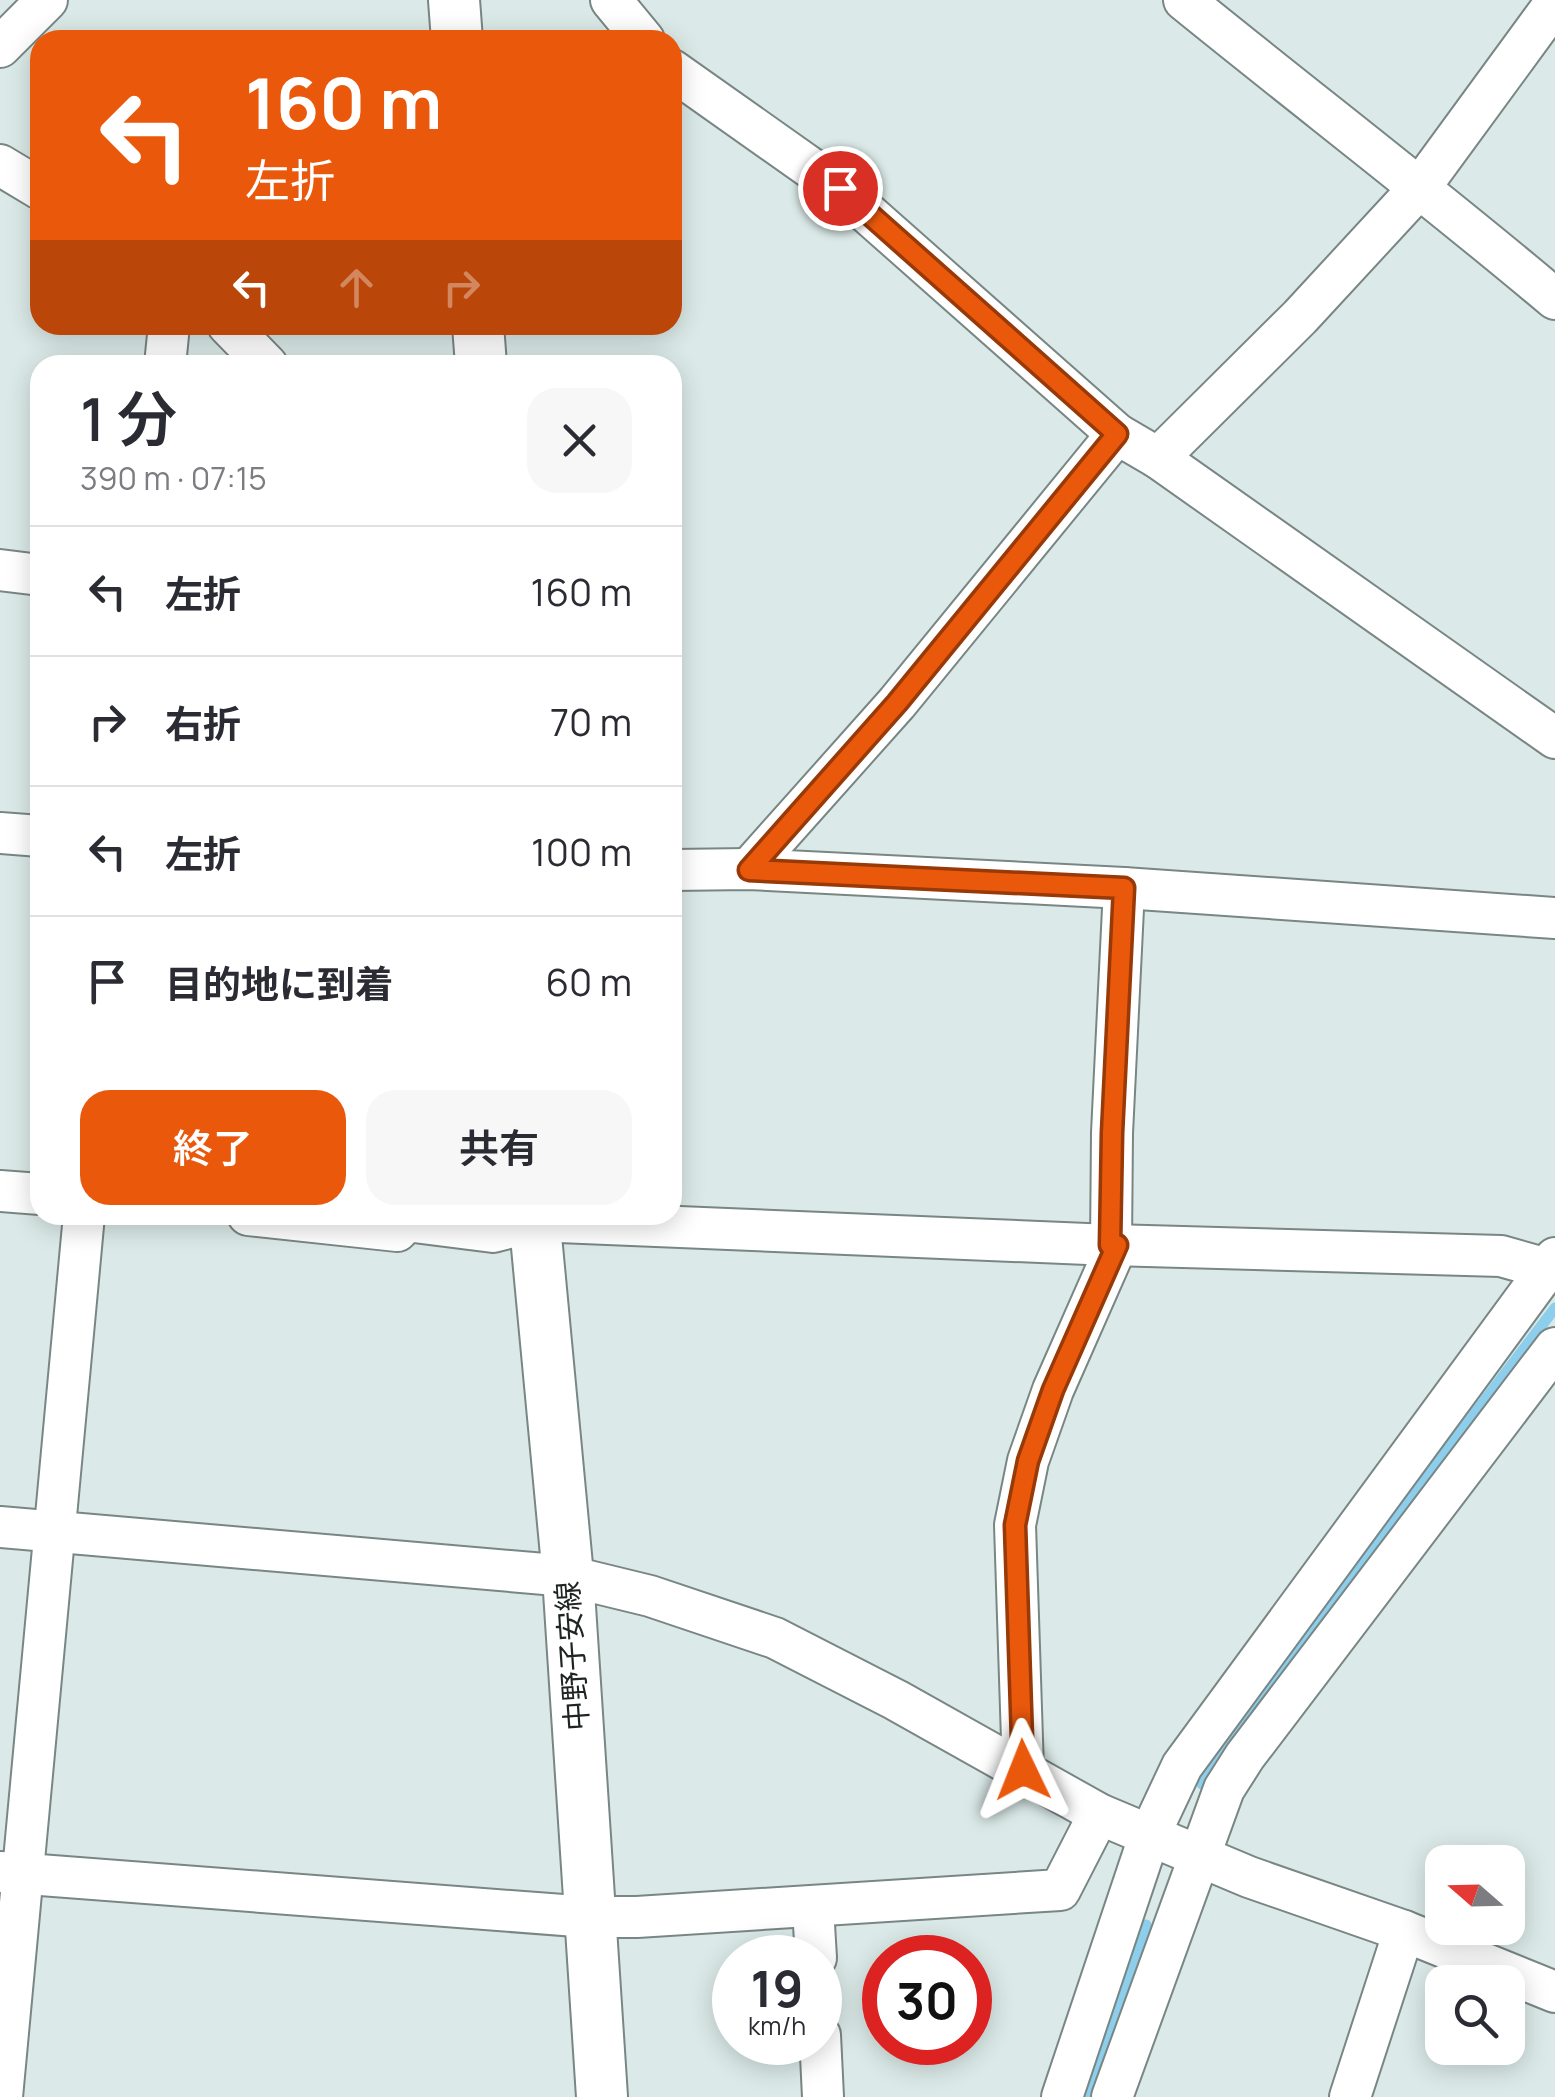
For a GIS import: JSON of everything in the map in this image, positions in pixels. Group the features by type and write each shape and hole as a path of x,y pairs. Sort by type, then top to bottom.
{"main road":[{"path":"454,0 456,30"},
{"name":"中野子安線","path":"535,1225 568,1576 602,2097"}],"street":[{"path":"0,47 48,0"},
{"path":"611,0 636,30"},
{"path":"1184,0 1375,154 1421,186 1555,298"},
{"path":"1158,458 1300,317 1421,186 1549,12"},
{"path":"682,77 840,188 1117,434 1158,458 1555,738"},
{"path":"0,165 30,183"},
{"path":"238,335 257,355"},
{"path":"749,870 897,703 1117,434"},
{"path":"0,570 30,573"},
{"path":"0,833 30,835"},
{"path":"682,870 1124,888 1555,918"},
{"path":"1023,1770 1015,1525 1028,1461 1046,1408 1114,1245 1112,1133 1124,888"},
{"path":"0,1191 30,1193"},
{"path":"2,2097 11,1873 54,1532 83,1225"},
{"path":"340,1225 396,1231 402,1225"},
{"path":"438,1225 493,1232 514,1225"},
{"path":"682,1225 1114,1245 1501,1256 1551,1264 1182,1766 1150,1834 1062,2097"},
{"path":"1112,2097 1224,1789 1245,1756 1555,1348"},
{"path":"0,1527 568,1576 650,1596 775,1638 1099,1814 1249,1877 1404,1931 1555,1992"},
{"path":"11,1873 589,1917 813,1908 1060,1890 1099,1814"},
{"path":"813,1908 815,1935"},
{"path":"1350,2097 1404,1931"},
{"path":"822,2065 824,2097"}],"waterway":[{"path":"1202,1784 1208,1765 1555,1308"},
{"path":"1084,2097 1146,1925"}],"route":[{"path":"840,188 1117,434 897,703 749,870 1124,888 1112,1133 1110,1245 1117,1245 1053,1390 1028,1461 1015,1525 1023,1770"}]}
